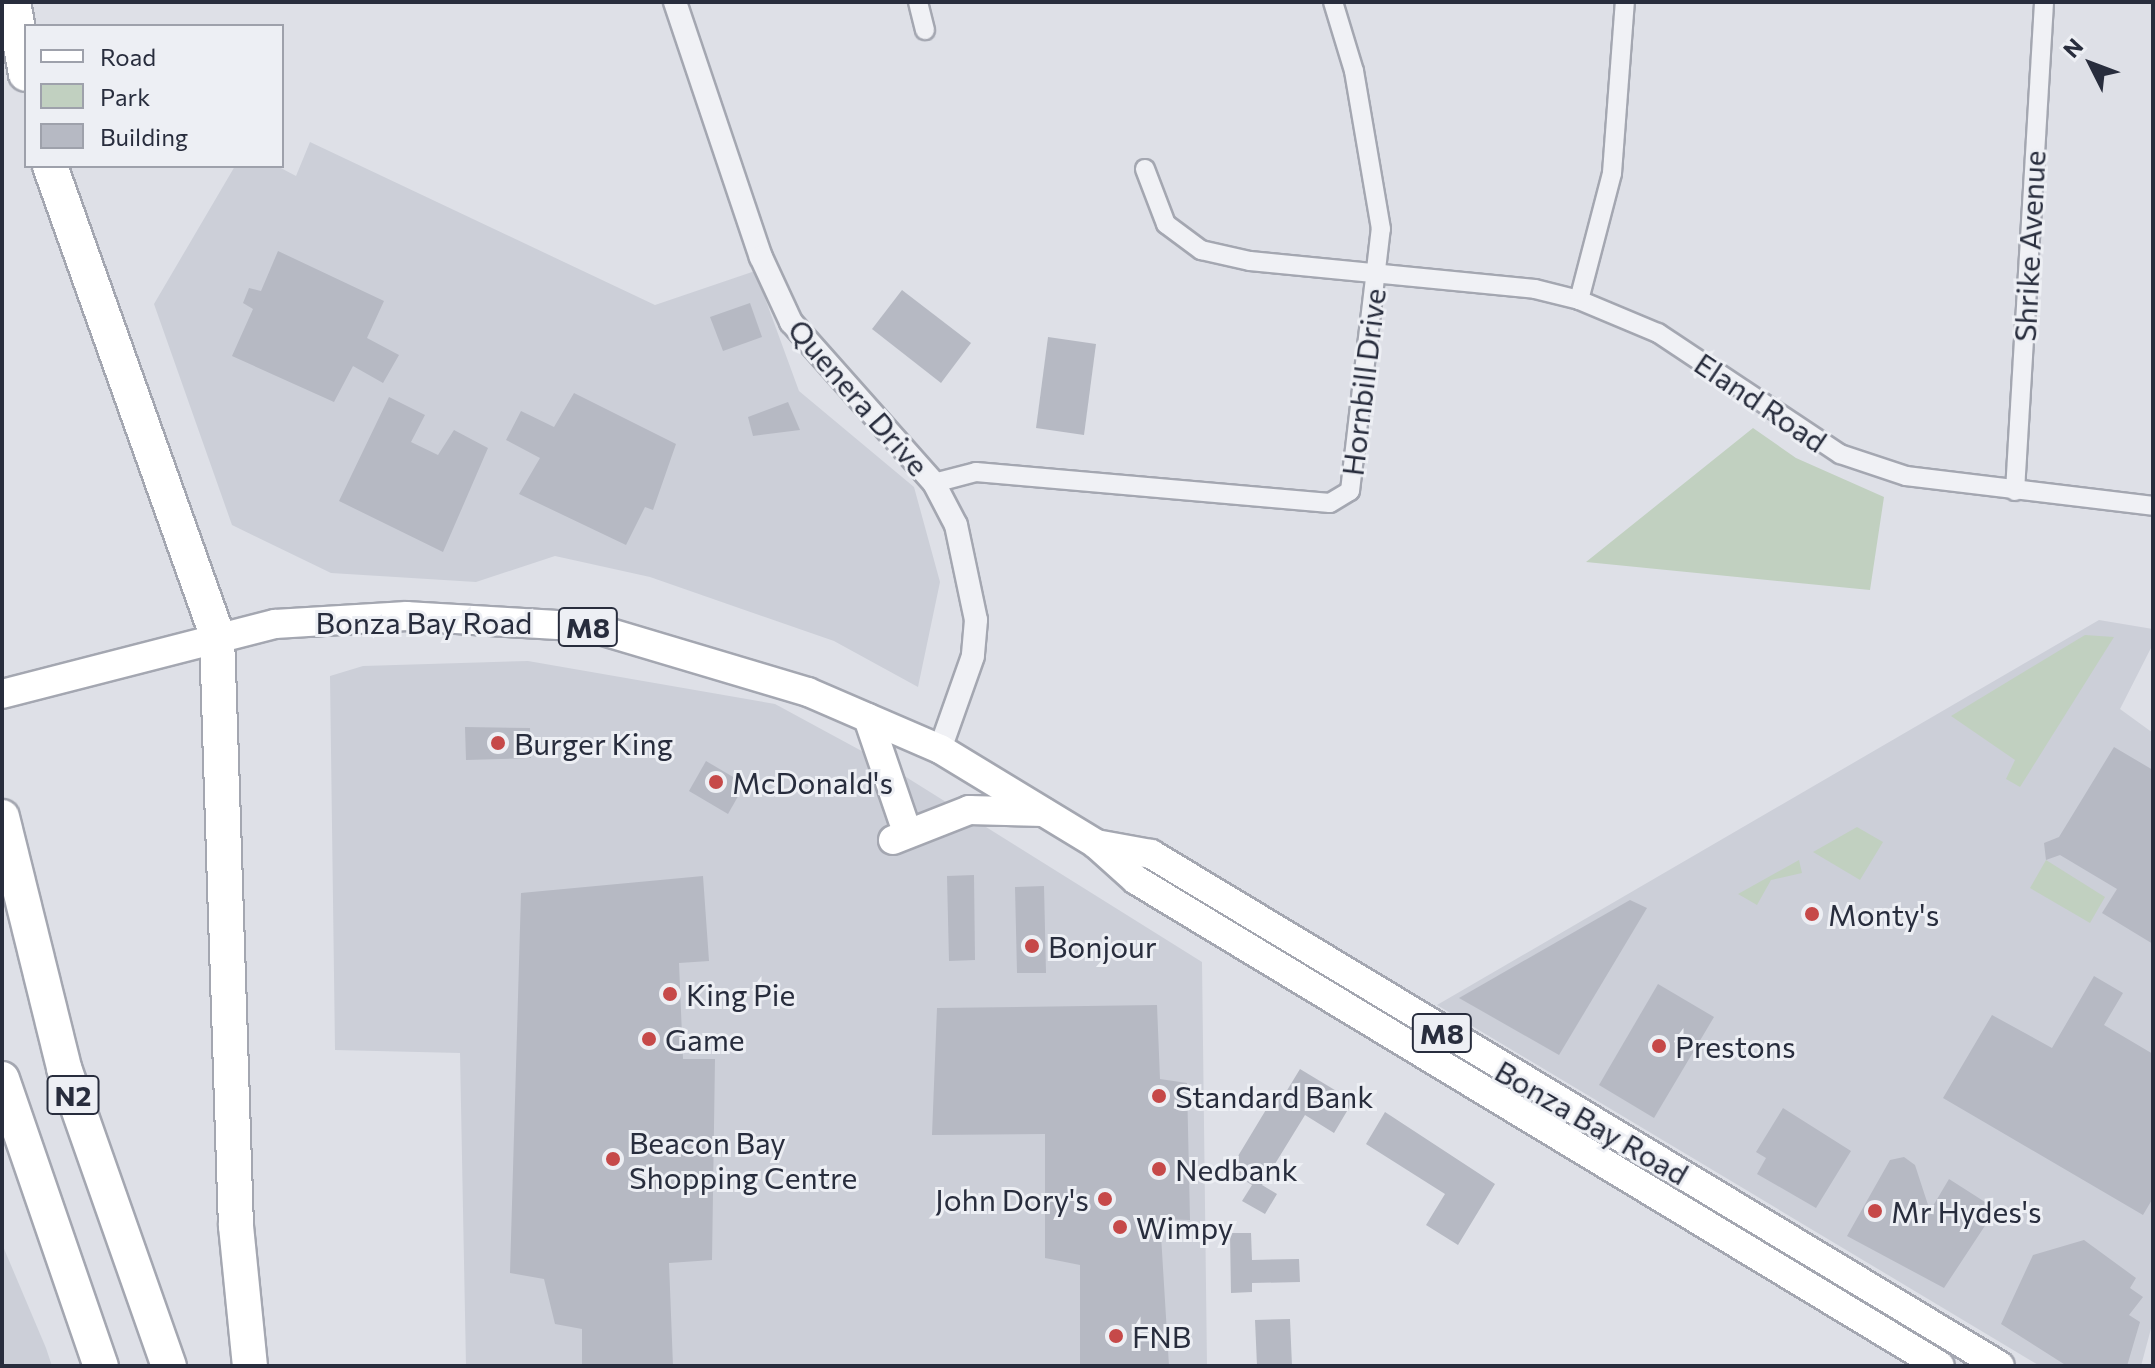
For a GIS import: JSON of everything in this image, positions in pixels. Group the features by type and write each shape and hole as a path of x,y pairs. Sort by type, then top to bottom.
{"highway":[{"path":"13,2 24,63"},
{"path":"51,168 217,636 236,1226 250,1366"},
{"name":"N2","path":"2,817 64,1068 169,1366"},
{"name":"N2","path":"2,1079 101,1366"}],"main road":[{"name":"Bonza Bay Road","path":"2,694 217,636 275,624 407,616 532,619 668,647 868,718 940,749 1096,844 1136,880 1940,1366"},
{"path":"868,718 898,830 969,810 1043,812"},
{"name":"Bonza Bay Road","path":"1096,844 1151,854 2000,1366"}],"street":[{"name":"Quenera Drive","path":"675,2 761,257 791,322 934,483 956,525 976,620 973,656 940,749"},
{"path":"918,2 925,30"},
{"name":"Hornbill Drive","path":"934,483 976,472 1330,503 1350,491 1377,273 1376,182 1333,2"},
{"path":"1579,300 1612,173 1625,2"},
{"name":"Shrike Avenue","path":"2015,491 2044,2"},
{"name":"Eland Road","path":"1145,169 1166,224 1201,250 1579,300 1658,333 1840,454 1906,476 2153,506"}],"shaded area":[{"path":"310,142 655,305 755,271 799,391 914,487 940,582 918,687 834,641 650,577 555,556 476,582 331,573 232,525 154,304 234,168 281,168 296,176"},
{"path":"2099,620 2153,629 2153,644 2120,709 2153,733 2153,1321 2141,1366 2040,1366 1437,1005"},
{"path":"528,661 775,704 882,762 1202,962 1207,1366 466,1366 460,1053 335,1050 330,676 363,666"},
{"path":"2,1244 46,1348 52,1366 2,1366"}],"green space":[{"path":"1753,428 1796,458 1884,497 1870,590 1586,562"},
{"path":"2085,635 2114,637 2020,787 2006,779 2015,760 1951,716"},
{"path":"1857,827 1883,842 1860,880 1813,852"},
{"path":"1799,860 1802,873 1771,880 1757,905 1738,894"},
{"path":"2046,860 2105,897 2090,923 2030,888"}],"building":[{"path":"278,251 384,301 367,338 399,355 383,383 353,366 334,402 232,356 253,309 243,303 249,288 261,291"},
{"path":"902,290 971,343 941,383 872,329"},
{"path":"750,303 762,337 723,351 710,317"},
{"path":"1048,337 1096,344 1084,435 1036,428"},
{"path":"574,393 676,444 653,510 645,507 626,545 519,494 540,458 506,440 521,411 554,427"},
{"path":"389,397 425,415 411,442 438,455 454,430 488,448 443,552 339,501"},
{"path":"788,402 800,430 753,436 748,417"},
{"name":"Burger King","path":"465,727 530,728 531,758 466,760"},
{"path":"2114,747 2153,770 2153,944 2102,913 2117,889 2060,855 2046,860 2044,843 2059,837"},
{"path":"706,761 745,784 728,814 689,791"},
{"path":"974,875 975,960 949,961 947,876"},
{"name":"Beacon Bay Shopping Centre","path":"703,876 709,961 679,963 683,1059 715,1059 712,1260 669,1263 673,1366 582,1366 582,1329 555,1324 544,1279 510,1273 521,893"},
{"path":"1044,886 1046,973 1017,973 1015,887"},
{"path":"1630,900 1647,908 1559,1055 1459,998"},
{"path":"2094,976 2123,993 2104,1025 2153,1054 2153,1198 2143,1215 1943,1098 1992,1015 2052,1048"},
{"name":"Prestons","path":"1658,984 1714,1017 1654,1118 1599,1085"},
{"name":"Beacon Bay Shopping Centre","path":"1157,1005 1160,1079 1187,1083 1190,1220 1160,1219 1169,1366 1080,1366 1080,1265 1045,1258 1045,1134 932,1135 937,1008"},
{"path":"1300,1069 1353,1101 1334,1133 1305,1115 1262,1185 1277,1194 1265,1214 1242,1201 1252,1185 1229,1171 1276,1093 1283,1097"},
{"path":"1783,1108 1851,1151 1816,1208 1757,1174 1766,1158 1756,1152"},
{"path":"1385,1112 1495,1184 1458,1245 1426,1225 1445,1194 1366,1144"},
{"path":"1904,1157 1915,1165 1930,1211 1949,1179 1996,1209 1944,1288 1847,1236 1890,1160"},
{"path":"1230,1233 1251,1233 1252,1260 1299,1259 1300,1282 1252,1283 1252,1292 1231,1293"},
{"path":"2084,1240 2136,1278 2130,1288 2143,1297 2129,1315 2140,1322 2127,1366 2067,1366 2001,1324 2033,1255"},
{"path":"1290,1319 1292,1366 1257,1366 1255,1320"}],"place":[{"name":"Burger King","path":"498,743"},
{"name":"McDonald's","path":"716,782"},
{"name":"Monty's","path":"1812,914"},
{"name":"Bonjour","path":"1032,946"},
{"name":"King Pie","path":"670,994"},
{"name":"Game","path":"649,1039"},
{"name":"Prestons","path":"1659,1046"},
{"name":"Standard Bank","path":"1159,1096"},
{"name":"Beacon Bay Shopping Centre","path":"613,1159"},
{"name":"Nedbank","path":"1159,1169"},
{"name":"John Dory's","path":"1105,1199"},
{"name":"Mr Hydes's","path":"1875,1211"},
{"name":"Wimpy","path":"1120,1227"},
{"name":"FNB","path":"1116,1336"}]}
